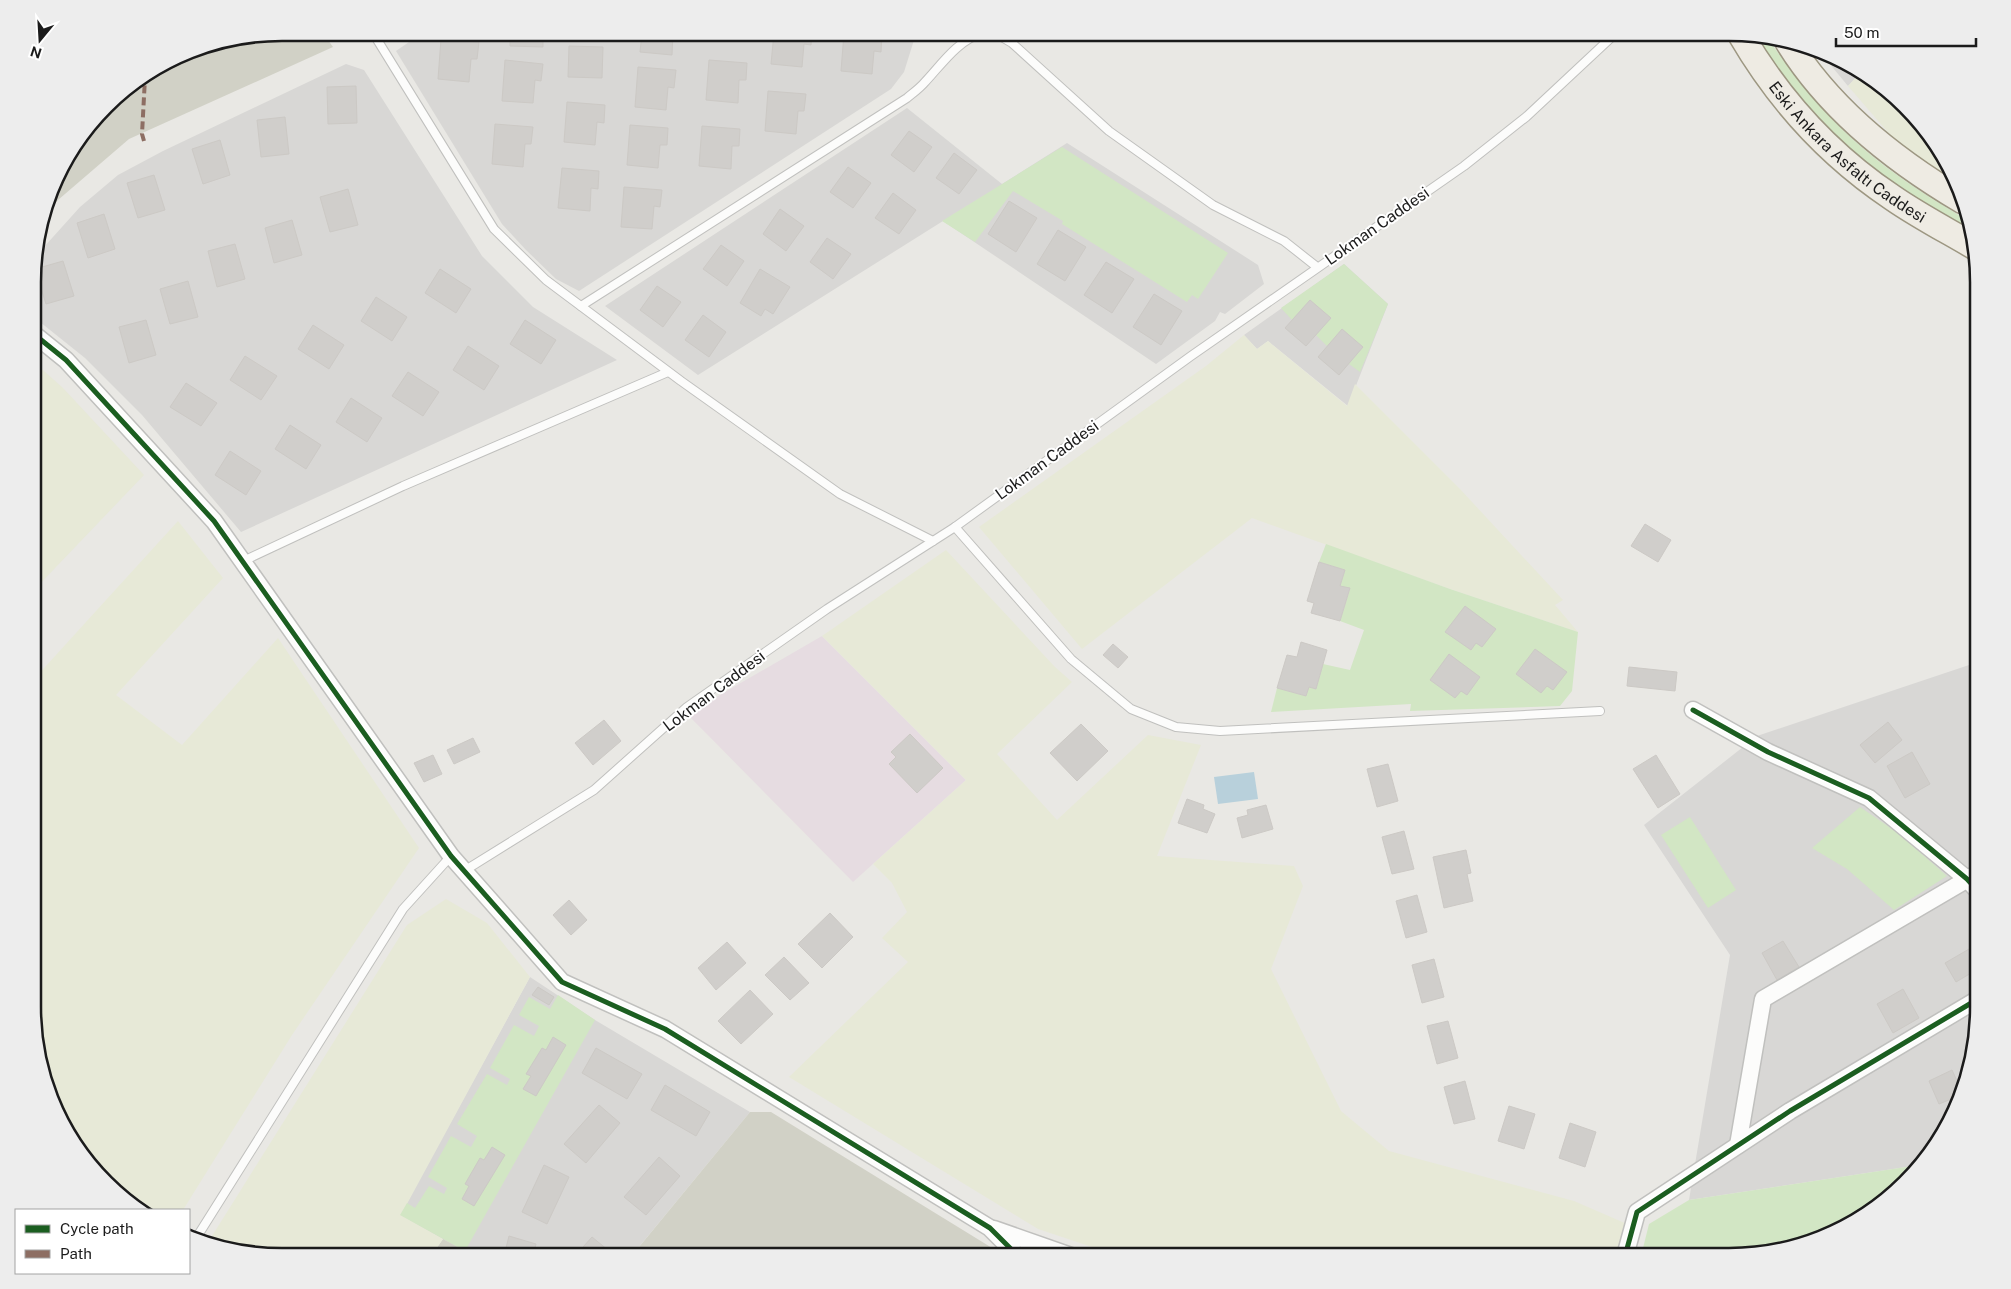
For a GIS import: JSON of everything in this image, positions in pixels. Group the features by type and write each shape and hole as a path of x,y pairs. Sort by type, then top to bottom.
{"main road":[{"name":"Eski Ankara Asfaltı Caddesi","path":"1746,42 1778,92 1811,129 1848,164 1893,199 1966,242"},
{"name":"Eski Ankara Asfaltı Caddesi","path":"1794,50 1819,84 1849,117 1912,169 1953,195"}],"street":[{"path":"41,340 66,360 214,521 241,562 451,856 562,982 664,1029 990,1228 1048,1248"},
{"path":"1693,710 1768,752 1869,798 1970,878"},
{"path":"1738,1145 1763,999 1970,883"},
{"path":"1627,1248 1637,1212 1790,1111 1970,1004"},
{"path":"990,1228 1010,1248"}],"lane":[{"path":"379,41 494,229 546,280 668,372 840,494 933,541"},
{"path":"581,306 906,98 924,84 945,58 965,41"},
{"path":"1009,41 1109,131 1213,205 1284,241 1318,267"},
{"name":"Lokman Caddesi","path":"464,871 594,790 687,707 827,609 955,527 1183,361 1464,166 1526,117 1606,41"},
{"path":"241,562 403,486 668,372"},
{"path":"955,527 1071,659 1130,709 1176,727 1220,731 1600,711"},
{"path":"200,1233 403,909 451,856"}],"shaded area":[{"path":"329,41 333,47 129,139 54,204 66,176 82,148 101,123 136,91 176,66 220,49 251,43"},
{"path":"914,41 904,72 891,89 579,291 556,279 502,224 396,51 409,42"},
{"path":"346,64 364,70 482,256 533,307 617,360 241,532 142,415 85,358 41,323 44,247 80,207 118,175 163,151"},
{"path":"1829,64 1856,78 1848,86"},
{"path":"907,108 1002,184 1067,143 1258,265 1264,284 1225,314 1220,312 1215,321 1156,364 943,221 698,375 605,306"},
{"path":"1344,264 1388,304 1348,406 1268,341 1257,349 1244,335"},
{"path":"822,636 966,780 853,882 687,714"},
{"path":"1970,665 1970,1006 1968,1038 1962,1069 1945,1113 1929,1141 1910,1166 1689,1200 1730,955 1644,825 1757,736"},
{"path":"530,977 595,1020 750,1112 638,1248 459,1248 400,1215"},
{"path":"750,1112 771,1112 992,1248 640,1248"},
{"path":"443,1239 460,1248 437,1248"}],"green space":[{"path":"1760,43 1773,46 1812,97 1852,139 1920,191 1961,216 1964,230 1904,193 1848,151 1805,105"},
{"path":"1856,78 1888,101 1920,136 1946,178 1899,145 1848,86"},
{"path":"1062,147 1228,253 1198,299 1192,295 1187,302 1062,224 1063,221 1013,191 975,242 942,221"},
{"path":"1344,264 1388,304 1360,372 1349,364 1363,347 1342,329 1327,346 1316,335 1331,318 1310,300 1292,320 1281,308"},
{"path":"1244,335 1257,349 1268,341 1347,406 1355,384 1460,489 1563,600 1555,605 1578,632 1450,589 1252,518 1082,649 979,527 1206,366"},
{"path":"41,368 63,388 144,475 41,583"},
{"path":"178,521 223,578 116,695 182,745 278,638 419,848 292,1035 184,1209 152,1209 123,1188 101,1166 82,1141 66,1113 49,1069 43,1038 41,1006 41,671"},
{"path":"1326,544 1450,589 1578,632 1572,691 1560,706 1410,711 1411,704 1271,712 1277,688 1306,696 1309,687 1316,689 1323,664 1350,670 1364,630 1340,621 1350,589 1340,586 1345,570 1319,562"},
{"path":"946,550 1055,667 1072,682 997,754 1057,820 1148,735 1201,745 1157,856 1294,866 1303,886 1271,969 1341,1111 1389,1151 1574,1201 1627,1224 1620,1248 1095,1248 1038,1229 789,1077 908,962 882,938 907,912 892,883 873,864 966,780 822,636"},
{"path":"1860,807 1898,833 1947,876 1894,910 1847,869 1812,848"},
{"path":"1690,817 1736,890 1708,908 1661,835"},
{"path":"446,899 487,923 530,977 401,1215 443,1239 437,1248 283,1248 251,1246 211,1237 407,925"},
{"path":"558,995 595,1020 467,1248 460,1248 400,1215 407,1203 415,1208 429,1186 444,1194 447,1188 428,1177 451,1136 471,1147 477,1136 457,1124 487,1074 507,1085 510,1079 490,1068 514,1025 534,1036 539,1026 519,1015 529,997 550,1009"},
{"path":"1910,1166 1888,1188 1863,1207 1835,1223 1791,1240 1760,1246 1728,1248 1643,1248 1649,1224 1689,1200"}],"water":[{"path":"1254,772 1258,799 1218,804 1214,777"}],"building":[{"path":"441,41 479,42 477,59 471,59 469,82 438,79"},
{"path":"510,41 543,41 543,47 510,46"},
{"path":"641,41 673,41 672,55 640,52"},
{"path":"773,41 811,41 811,45 804,44 802,67 771,64"},
{"path":"843,41 882,41 881,52 874,51 872,74 841,71"},
{"path":"569,46 603,47 602,78 568,77"},
{"path":"505,60 543,64 541,81 535,80 533,103 502,101"},
{"path":"709,60 747,63 746,80 739,80 738,103 706,100"},
{"path":"638,67 676,70 674,88 668,87 666,110 635,107"},
{"path":"356,86 357,123 328,124 327,87"},
{"path":"768,91 806,94 804,111 798,111 796,134 765,131"},
{"path":"567,102 605,105 604,123 597,122 595,145 564,142"},
{"path":"285,117 289,154 261,157 257,120"},
{"path":"495,124 533,127 531,144 525,144 523,167 492,164"},
{"path":"630,125 668,128 667,145 660,145 658,168 627,165"},
{"path":"702,126 740,129 739,146 732,146 731,169 699,166"},
{"path":"909,131 932,147 914,172 891,155"},
{"path":"220,140 230,175 203,184 192,149"},
{"path":"954,153 977,170 959,194 936,178"},
{"path":"848,167 871,183 853,208 830,192"},
{"path":"562,168 599,171 598,189 591,188 590,211 558,208"},
{"path":"154,175 165,210 138,218 127,183"},
{"path":"624,187 662,190 660,207 654,206 652,229 621,227"},
{"path":"348,189 358,225 330,232 320,197"},
{"path":"893,193 916,210 899,234 875,218"},
{"path":"1009,201 1037,218 1016,252 988,234"},
{"path":"780,209 804,226 786,251 763,234"},
{"path":"104,214 115,249 88,258 77,223"},
{"path":"292,220 302,255 274,263 265,228"},
{"path":"1058,230 1086,247 1065,281 1037,264"},
{"path":"827,238 851,254 833,279 810,262"},
{"path":"235,244 245,279 217,287 208,251"},
{"path":"721,245 744,261 727,286 703,269"},
{"path":"63,261 74,296 46,304 41,288 42,267"},
{"path":"1106,262 1134,279 1112,313 1084,295"},
{"path":"440,269 471,289 456,313 425,293"},
{"path":"760,269 790,287 773,314 765,309 761,316 740,303"},
{"path":"188,281 198,317 170,324 160,289"},
{"path":"657,286 681,302 663,327 640,310"},
{"path":"1154,294 1182,311 1161,345 1133,327"},
{"path":"376,297 407,317 392,341 361,321"},
{"path":"1310,300 1331,318 1306,346 1285,328"},
{"path":"703,315 726,332 709,357 685,340"},
{"path":"146,320 156,355 129,363 119,327"},
{"path":"525,320 556,340 541,364 510,344"},
{"path":"313,325 344,345 329,369 298,349"},
{"path":"1342,329 1363,347 1339,375 1318,357"},
{"path":"468,346 499,366 484,390 453,370"},
{"path":"245,356 277,376 261,400 230,380"},
{"path":"408,372 439,392 423,416 392,396"},
{"path":"186,383 217,403 201,426 170,407"},
{"path":"351,398 382,418 367,442 336,422"},
{"path":"290,425 321,445 306,469 275,449"},
{"path":"230,451 261,471 246,495 215,475"},
{"path":"1645,524 1671,540 1658,562 1631,546"},
{"path":"1319,562 1345,570 1340,586 1350,588 1340,621 1311,613 1314,603 1307,601"},
{"path":"1465,606 1496,629 1482,647 1476,643 1471,650 1445,632"},
{"path":"1301,642 1327,650 1316,689 1309,687 1306,696 1277,688 1287,655 1297,657"},
{"path":"1113,644 1128,657 1118,668 1103,655"},
{"path":"1535,649 1567,672 1553,690 1547,686 1541,693 1516,674"},
{"path":"1449,654 1480,677 1467,695 1461,691 1455,698 1430,680"},
{"path":"1629,667 1677,672 1675,691 1627,686"},
{"path":"604,720 621,741 593,765 575,743"},
{"path":"1888,722 1902,740 1875,763 1860,745"},
{"path":"1081,724 1108,751 1077,781 1050,753"},
{"path":"910,734 943,768 917,793 889,764 896,757 891,752"},
{"path":"473,738 480,752 454,764 447,750"},
{"path":"1912,752 1930,784 1905,798 1887,766"},
{"path":"433,755 442,774 424,782 414,763"},
{"path":"1656,755 1680,794 1658,808 1633,769"},
{"path":"1388,764 1398,801 1377,807 1367,769"},
{"path":"1187,799 1204,805 1203,809 1215,814 1207,833 1178,823"},
{"path":"1266,805 1273,829 1242,838 1237,818 1248,815 1247,810"},
{"path":"1404,831 1414,869 1392,874 1382,837"},
{"path":"1466,850 1471,873 1467,874 1473,901 1444,908 1433,857"},
{"path":"1417,895 1427,932 1406,938 1396,901"},
{"path":"569,900 587,920 571,935 553,915"},
{"path":"830,913 853,937 822,968 798,944"},
{"path":"1783,941 1799,967 1777,980 1762,953"},
{"path":"727,942 746,963 716,990 698,968"},
{"path":"1970,948 1970,974 1956,982 1945,963"},
{"path":"784,957 809,983 790,1000 765,975"},
{"path":"1434,959 1444,997 1422,1003 1412,965"},
{"path":"538,987 554,997 549,1005 532,995"},
{"path":"1903,989 1919,1018 1893,1033 1877,1004"},
{"path":"750,990 773,1014 741,1044 718,1021"},
{"path":"1448,1021 1458,1058 1437,1064 1427,1026"},
{"path":"553,1037 566,1045 536,1096 523,1089 531,1076 526,1074 542,1048 546,1050"},
{"path":"596,1048 642,1074 627,1099 582,1073"},
{"path":"1952,1070 1958,1082 1951,1099 1939,1104 1929,1081"},
{"path":"1465,1081 1475,1119 1454,1124 1444,1087"},
{"path":"665,1085 710,1112 696,1136 651,1110"},
{"path":"599,1105 620,1123 586,1163 564,1144"},
{"path":"1509,1106 1535,1114 1524,1149 1498,1141"},
{"path":"1570,1123 1596,1132 1585,1167 1559,1158"},
{"path":"492,1147 505,1155 474,1206 462,1199 469,1186 465,1184 480,1158 484,1160"},
{"path":"659,1157 680,1176 646,1215 624,1197"},
{"path":"544,1165 569,1177 547,1224 522,1212"},
{"path":"509,1236 536,1244 535,1248 506,1248"},
{"path":"592,1237 605,1248 582,1248"}],"marked path":[{"path":"144,141 142,134 145,85"}],"cycle path":[{"path":"41,340 66,360 214,521 451,856 562,982 665,1029 990,1228 1010,1248"},
{"path":"1693,710 1768,752 1869,798 1970,882"},
{"path":"1627,1248 1637,1212 1790,1111 1970,1004"}]}
